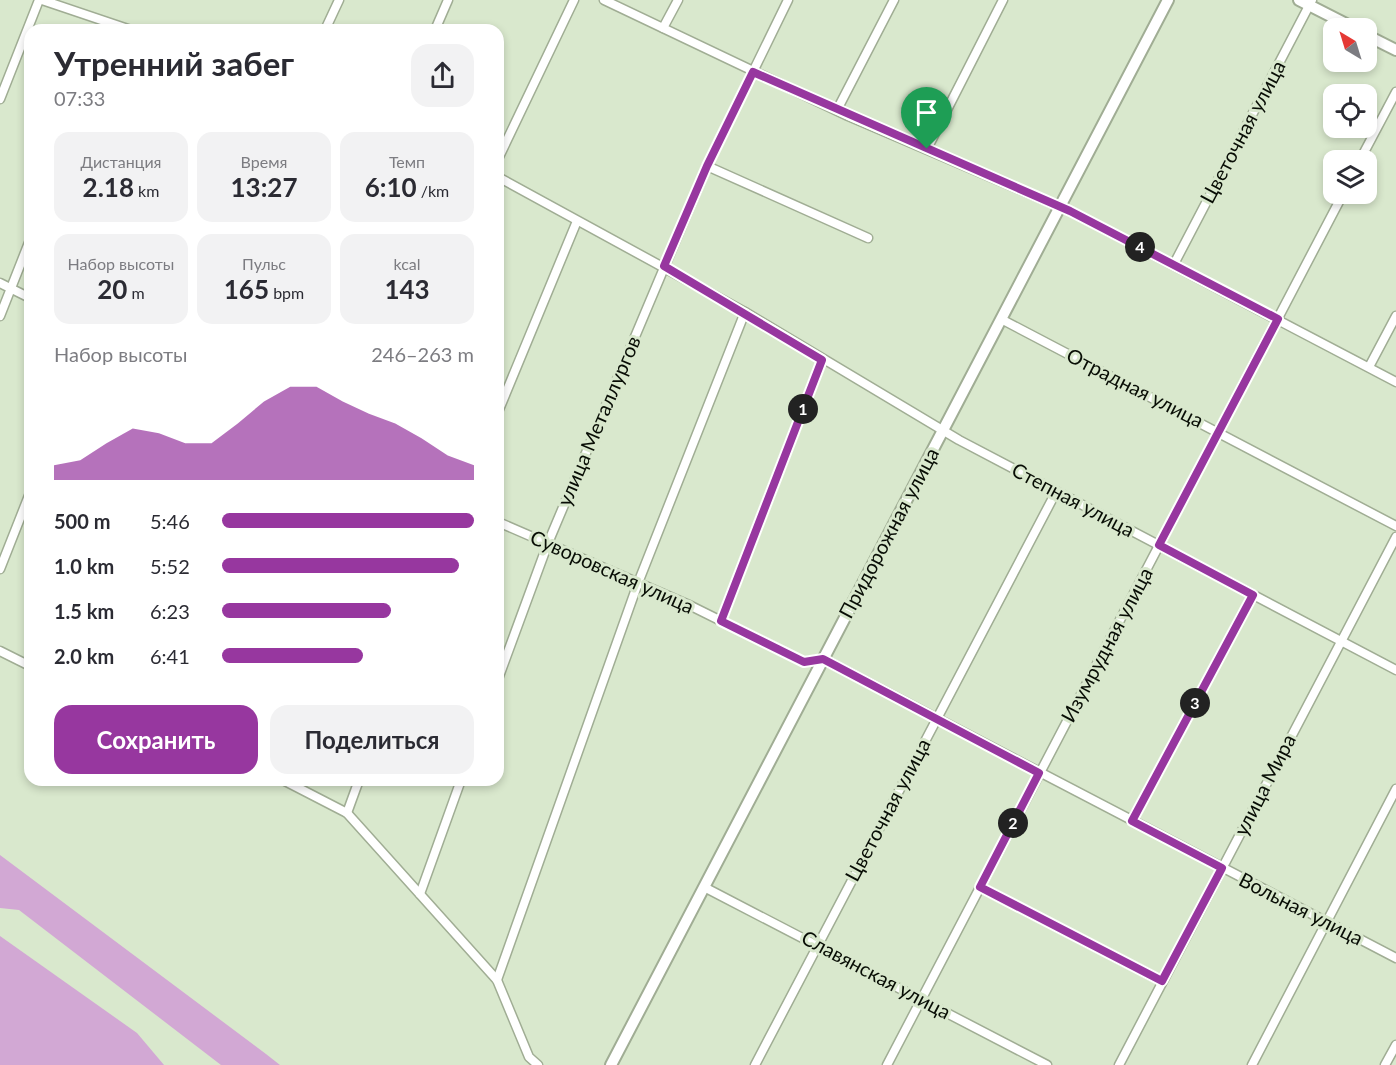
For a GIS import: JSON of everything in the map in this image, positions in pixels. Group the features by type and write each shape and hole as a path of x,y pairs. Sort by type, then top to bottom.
{"street":[{"path":"31,24 41,0 105,24"},
{"path":"328,24 339,0"},
{"path":"438,24 448,0"},
{"path":"504,146 574,0"},
{"path":"603,0 837,110 1060,206 1396,382"},
{"path":"663,28 678,0"},
{"path":"753,72 788,0"},
{"path":"837,110 894,0"},
{"path":"927,149 1003,0"},
{"name":"Придорожная улица","path":"611,1065 1168,0"},
{"path":"1299,0 1311,3 1337,18"},
{"name":"Цветочная улица","path":"1174,264 1311,3"},
{"path":"1377,40 1396,50"},
{"path":"0,99 24,41"},
{"name":"улица Металлургов","path":"504,663 548,543 664,266 707,166 753,72"},
{"path":"1365,150 1396,92"},
{"path":"707,166 868,238"},
{"path":"504,180 577,221 504,397"},
{"name":"Изумрудная улица","path":"887,1065 1338,204"},
{"name":"Степная улица","path":"577,221 664,266 745,312 942,431 1396,670"},
{"path":"0,316 24,255"},
{"path":"0,283 24,295"},
{"path":"497,980 638,583 745,312"},
{"path":"1369,367 1396,316"},
{"name":"Отрадная улица","path":"1001,319 1396,526"},
{"path":"721,621 822,360"},
{"name":"Цветочная улица","path":"755,1065 1056,492"},
{"path":"0,569 24,508"},
{"name":"Суворовская улица","path":"504,525 721,621 804,662 823,659"},
{"name":"улица Мира","path":"1119,1065 1396,537"},
{"path":"1132,821 1253,595"},
{"path":"0,651 24,663"},
{"name":"Вольная улица","path":"823,659 1396,958"},
{"path":"295,786 347,813 497,980 529,1057 538,1065"},
{"path":"347,813 357,786"},
{"path":"420,894 459,786"},
{"path":"1252,1065 1396,789"},
{"name":"Славянская улица","path":"704,887 818,944 1047,1065"},
{"path":"980,887 1162,981"},
{"path":"1385,1065 1396,1045"}],"shaded area":[{"path":"0,855 280,1065 221,1065 19,910 0,908"},
{"path":"0,936 137,1033 164,1065 0,1065"}],"route":[{"path":"753,72 927,149 1060,206 1278,319 1159,545 1253,595 1132,821 1222,868 1162,981 980,887 1039,773 823,659 804,662 721,621 822,360 745,312 664,266 707,166 753,72"}]}
